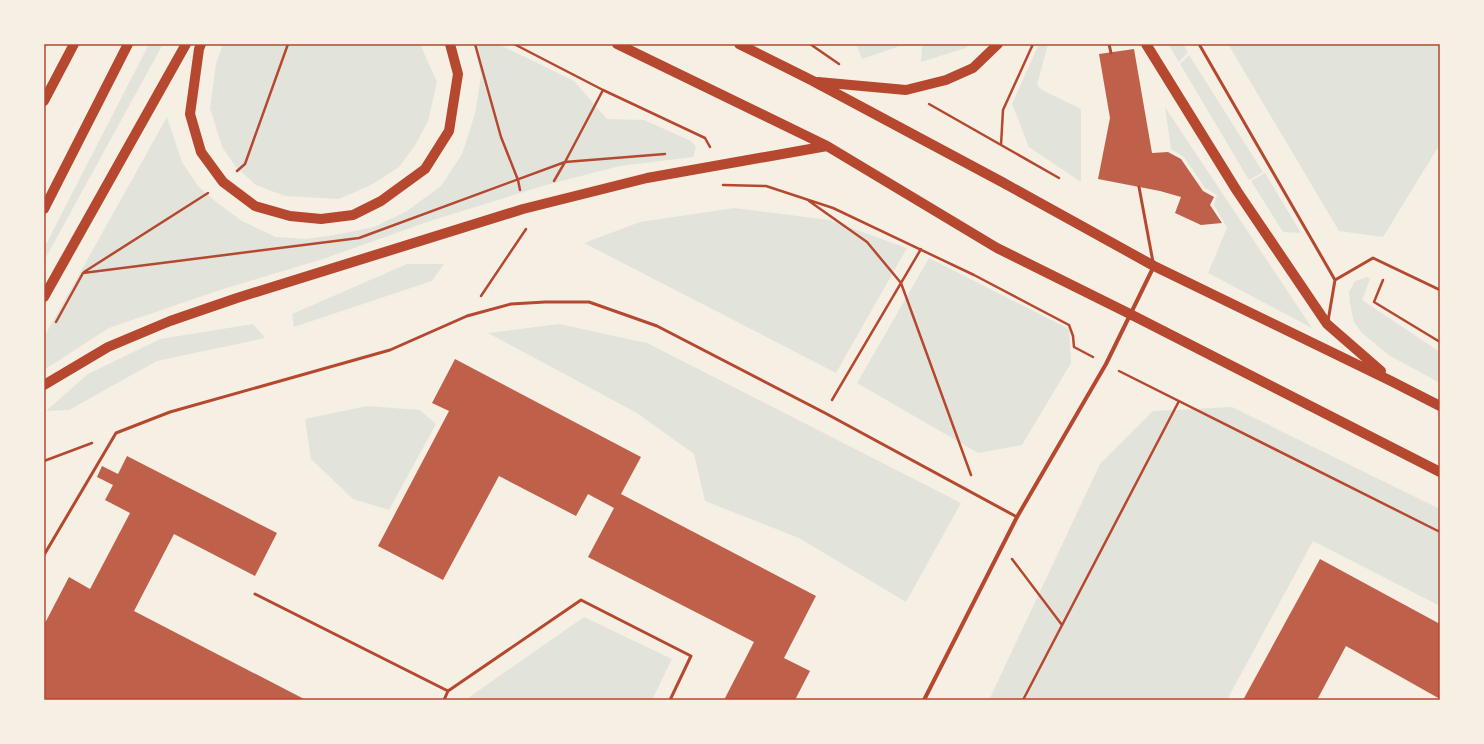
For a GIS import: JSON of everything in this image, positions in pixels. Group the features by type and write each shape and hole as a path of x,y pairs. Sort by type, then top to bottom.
{"main road":[{"path":"44,101 74,44"},
{"path":"44,210 128,44"},
{"path":"44,297 186,44"},
{"path":"201,44 190,114 201,152 223,182 255,206 290,216 321,219 353,215 381,201 424,169 449,131 458,74 450,44"},
{"path":"616,44 827,146 997,248 1440,472"},
{"path":"739,44 813,81 1154,266 1391,380 1440,406"},
{"path":"813,81 906,90 946,80 973,68 998,44"},
{"path":"1146,44 1237,190 1328,324 1391,380"},
{"path":"44,385 108,347 170,321 236,298 523,209 647,178 827,146"}],"street":[{"path":"924,700 1017,517 1106,364 1154,266"}],"lane":[{"path":"1109,44 1111,53"},
{"path":"1199,44 1335,280 1328,324"},
{"path":"1139,187 1154,266"},
{"path":"1335,280 1373,258 1440,290"},
{"path":"44,555 116,433 170,412 390,350 468,316 511,304 545,302 589,302 657,326 825,413 1017,517"},
{"path":"255,594 448,691"},
{"path":"444,700 448,691 581,600 691,656 670,700"}],"path":[{"path":"468,316 528,226 523,209 518,180 501,137 475,44"},
{"path":"514,44 603,90 705,138 712,150 714,185 766,186 833,208 922,249 974,274 1068,325 1073,336 1074,347 1179,402 1440,532"},
{"path":"810,44 842,66"},
{"path":"1001,145 1003,110 1033,44"},
{"path":"906,90 1058,178"},
{"path":"565,162 665,154"},
{"path":"805,198 866,242 901,283 979,497"},
{"path":"825,413 922,249"},
{"path":"1364,263 1385,276 1374,302 1440,342"},
{"path":"1023,700 1179,402"},
{"path":"44,461 116,433"},
{"path":"1002,546 1062,625"}],"shaded area":[{"path":"149,44 163,44 44,261 44,248"},
{"path":"223,44 420,44 437,82 428,121 416,144 399,167 371,185 339,199 285,196 256,185 236,167 222,147 210,108 216,64"},
{"path":"474,44 498,44 574,81 607,119 644,120 691,141 696,147 693,157 620,166 546,185 427,222 323,259 220,290 109,328 44,370 44,337 167,117 182,162 198,186 242,221 276,237 306,239 374,227 407,211 441,186 462,154 475,114 481,76"},
{"path":"856,44 969,44 966,48 921,62 922,45 900,46 862,59"},
{"path":"1039,44 1048,44 1037,85 1042,90 1081,109 1081,182 1029,147 1012,104"},
{"path":"1168,44 1183,44 1188,52 1179,62"},
{"path":"1228,44 1440,44 1440,144 1383,237 1339,231"},
{"path":"1189,55 1263,172 1249,180 1180,64"},
{"path":"1165,107 1312,328 1208,273 1227,228 1214,205 1217,195 1205,188 1184,157 1171,149"},
{"path":"1265,173 1301,233 1283,232 1251,181"},
{"path":"734,208 829,220 907,248 836,373 584,243 640,222"},
{"path":"929,258 1069,329 1071,363 1022,445 978,453 857,383"},
{"path":"407,264 444,264 432,281 294,327 292,314"},
{"path":"1367,277 1370,279 1362,300 1440,352 1440,383 1390,356 1362,333 1354,322 1349,292 1355,281"},
{"path":"253,324 265,338 157,361 69,410 46,411 88,374 160,339"},
{"path":"559,324 647,343 961,503 906,602 799,538 705,501 694,454 637,413 488,333"},
{"path":"367,406 420,410 436,424 389,510 353,499 311,459 305,419"},
{"path":"1232,407 1440,509 1440,606 1313,541 1227,700 989,700 1100,464 1153,411"},
{"path":"584,617 672,659 652,700 465,700"}],"building":[{"path":"1134,49 1152,153 1168,152 1181,159 1203,191 1214,197 1210,205 1222,223 1201,225 1175,213 1181,197 1160,191 1098,179 1110,118 1099,54"},
{"path":"455,359 641,457 621,494 816,596 784,658 810,671 795,700 724,700 754,642 588,557 614,508 588,494 576,516 499,476 443,580 378,546 449,411 432,403"},
{"path":"127,456 277,533 255,576 174,534 134,611 306,700 44,700 44,625 69,577 90,589 130,513 105,500 113,485 97,477 102,466 118,474"},
{"path":"1320,559 1440,624 1440,699 1346,646 1317,700 1243,700"}]}
